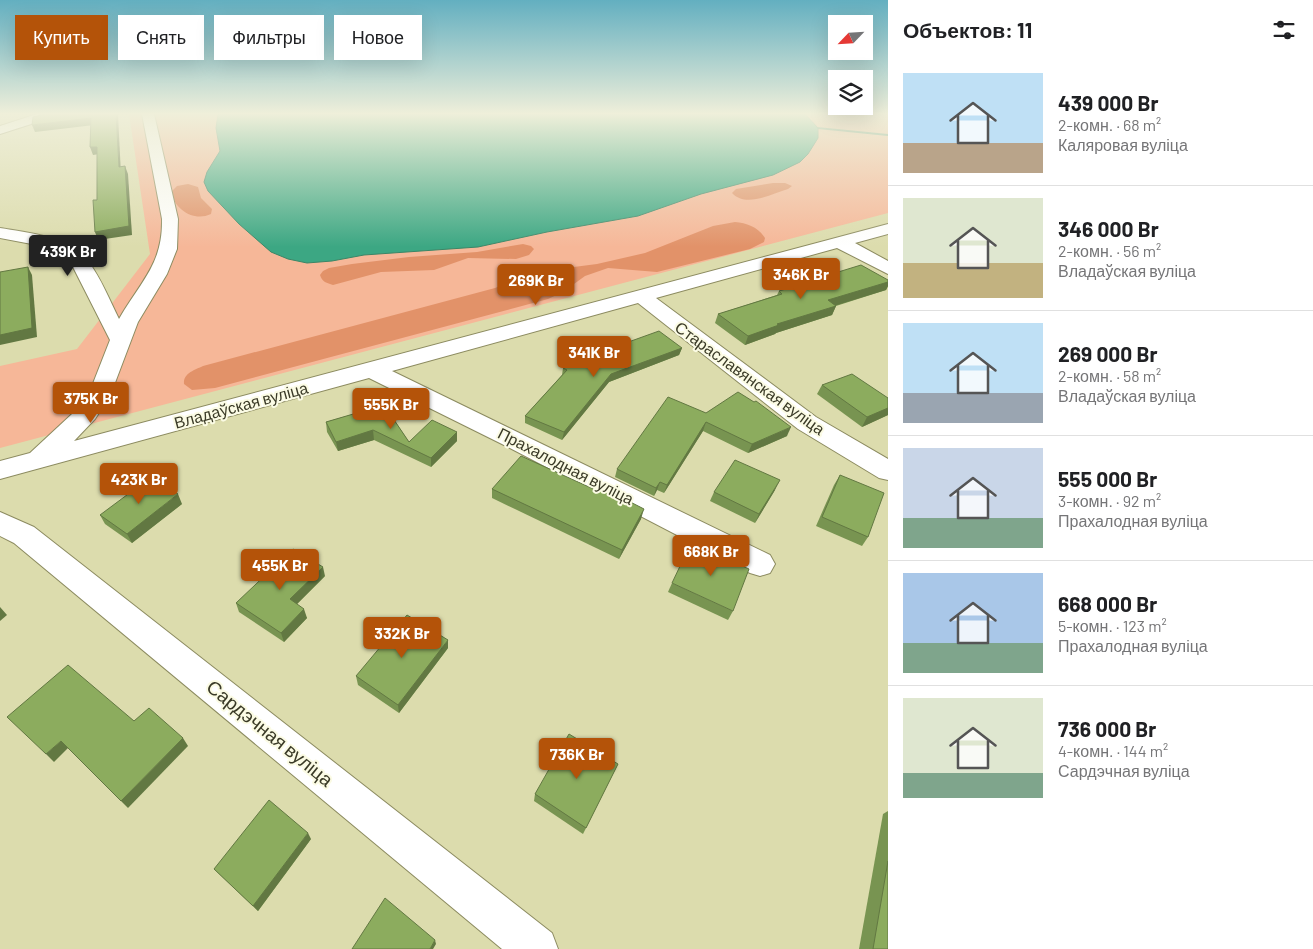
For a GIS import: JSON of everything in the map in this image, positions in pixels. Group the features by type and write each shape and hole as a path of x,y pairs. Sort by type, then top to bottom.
{"street":[{"path":"36,460 77,424 103,390 129,320 164,266 170,249 172,233 157,158"},
{"name":"Владаўская вуліца","path":"0,470 888,229"},
{"path":"0,233 49,243 64,248 73,255 81,264 120,340"},
{"path":"839,242 888,268"},
{"name":"Стараславянская вуліца","path":"641,296 807,423 888,471"},
{"name":"Прахалодная вуліца","path":"372,370 760,564"},
{"name":"Сардэчная вуліца","path":"0,523 32,542 536,949"}],"shaded area":[{"path":"136,158 888,158 888,213 0,448 0,366 77,349 150,254"},
{"path":"215,158 804,158 773,175 701,194 638,216 547,232 478,247 364,255 307,263 288,259 271,252 239,224 208,191 204,182 207,172"},
{"path":"785,183 792,186 788,189 751,200 738,197 732,193 736,189"},
{"path":"188,184 198,187 201,198 212,209 211,214 205,216 192,215 186,213 177,204 171,192 177,186"},
{"path":"735,222 744,223 756,228 765,238 764,242 750,249 657,272 608,268 585,276 563,292 548,299 215,388 192,390 184,384 187,375 203,366 495,288 535,272 597,264 645,253 713,226"},
{"path":"523,244 534,249 529,255 516,259 468,258 434,270 381,272 333,285 323,281 320,275 329,268 352,264 409,257 477,252"}],"building":[{"path":"97,158 119,158 119,167 125,166 129,226 95,232 93,200 97,200"},
{"path":"861,265 888,280 888,282 828,300 836,306 777,324 779,325 748,336 718,314 782,294 779,291"},
{"path":"28,267 32,328 0,335 0,272"},
{"path":"659,331 682,348 611,374 564,432 525,416 567,370 563,368 583,349 595,354"},
{"path":"852,374 888,398 888,408 867,417 822,385"},
{"path":"738,392 754,402 756,401 791,427 752,444 706,422 667,485 660,482 656,488 617,469 668,397 706,413"},
{"path":"384,405 409,442 432,420 457,432 431,458 373,430 336,442 326,422"},
{"path":"521,456 600,492 603,488 644,509 622,550 492,489"},
{"path":"735,460 780,480 759,514 714,492"},
{"path":"840,475 884,493 868,537 822,517"},
{"path":"151,477 178,494 127,534 100,515"},
{"path":"691,543 749,569 733,611 672,583"},
{"path":"293,549 323,567 290,599 304,609 281,633 236,603"},
{"path":"407,615 448,640 398,705 356,676"},
{"path":"68,665 134,721 149,708 183,738 121,801 61,741 46,754 7,717"},
{"path":"569,734 618,764 586,828 535,794"},
{"path":"269,800 308,833 253,906 214,869"},
{"path":"888,861 888,949 873,949"},
{"path":"385,898 435,940 430,949 352,949"}]}
